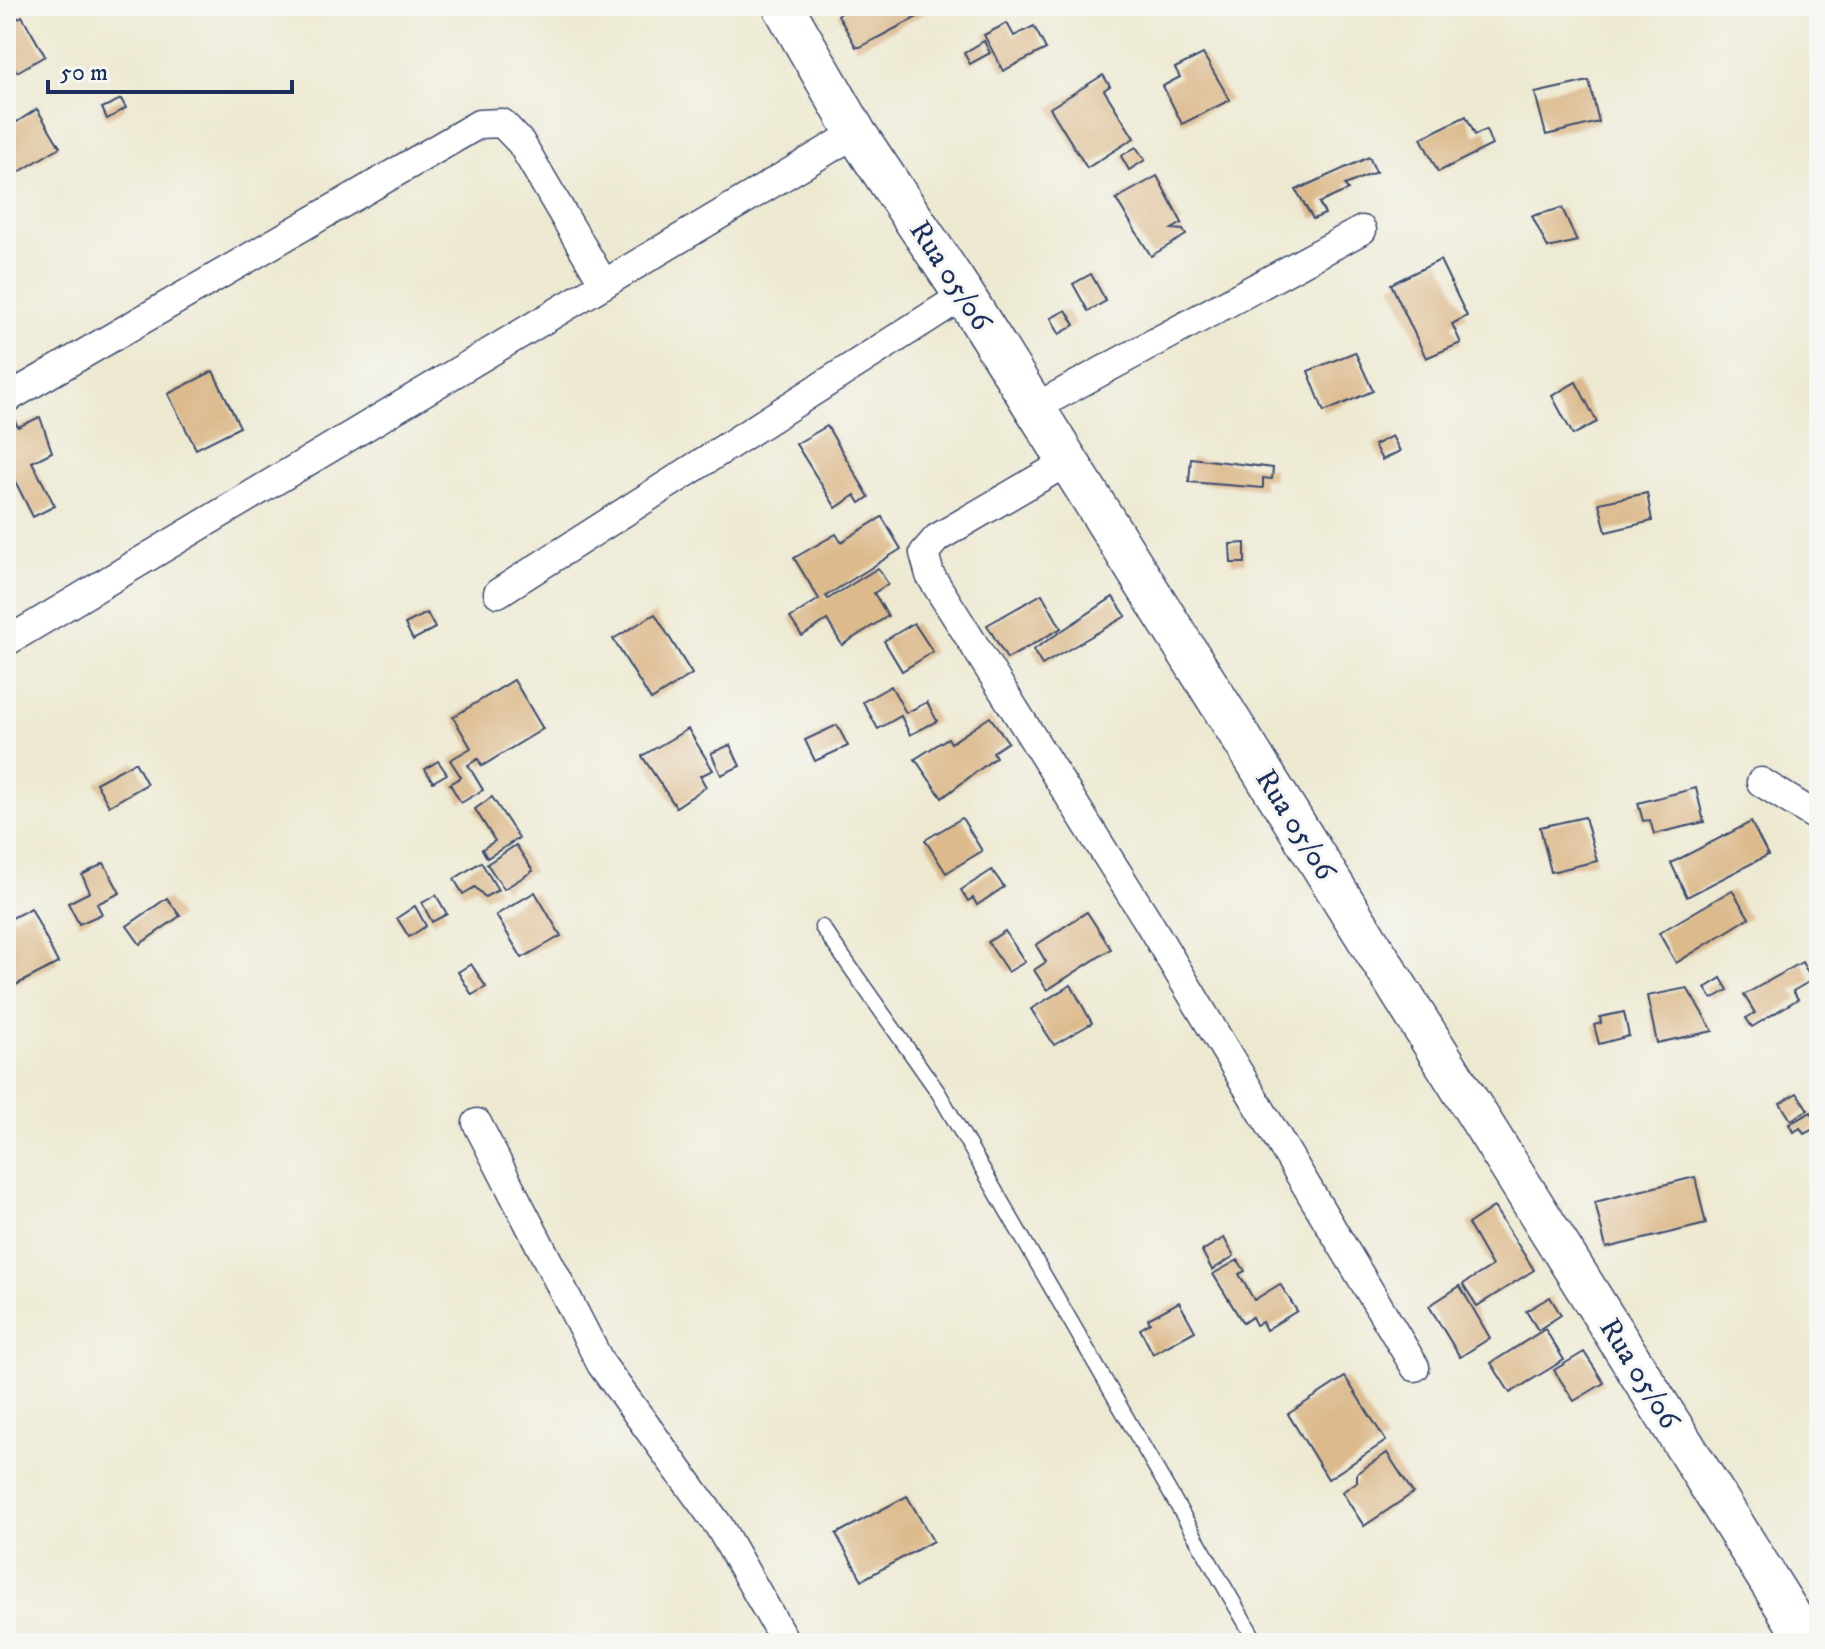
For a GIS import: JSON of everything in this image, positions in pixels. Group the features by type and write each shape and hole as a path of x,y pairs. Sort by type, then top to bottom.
{"street":[{"name":"Rua 05/06","path":"783,6 856,133 964,295 1808,1643"},
{"path":"6,399 479,124 502,123 521,143 604,284"},
{"path":"6,642 856,133"},
{"path":"1034,408 1362,230"},
{"path":"498,593 964,295"},
{"path":"1067,462 937,538 924,553 930,575 1146,918 1415,1367"},
{"path":"1761,782 1819,818"},
{"path":"477,1123 601,1364 719,1526 786,1643"}],"lane":[{"path":"822,927 938,1092 1257,1643"}],"building":[{"path":"854,6 938,6 856,47 838,15"},
{"path":"22,16 45,56 17,72 6,52 6,17 10,23"},
{"path":"1007,23 1014,36 1034,26 1046,49 1003,71 984,35"},
{"path":"984,41 990,53 970,64 964,53"},
{"path":"1203,54 1230,100 1182,124 1163,86 1180,77 1175,68"},
{"path":"1103,75 1110,86 1104,90 1134,138 1087,168 1050,108"},
{"path":"1589,81 1599,122 1546,135 1535,93"},
{"path":"121,99 126,108 107,119 102,108"},
{"path":"37,109 60,147 6,180 6,129"},
{"path":"1466,116 1475,135 1486,130 1492,145 1438,172 1421,138"},
{"path":"1136,147 1145,160 1129,170 1121,156"},
{"path":"1369,157 1376,172 1345,185 1348,190 1319,203 1325,214 1313,219 1296,190"},
{"path":"1157,176 1182,223 1172,229 1183,230 1186,235 1151,256 1116,199"},
{"path":"1562,208 1577,241 1548,248 1532,216"},
{"path":"1440,260 1467,316 1452,324 1461,343 1426,358 1391,284"},
{"path":"1091,274 1106,301 1088,311 1073,284"},
{"path":"1066,310 1075,325 1059,334 1051,318"},
{"path":"1355,352 1373,391 1324,412 1308,371"},
{"path":"213,371 240,427 196,449 168,394"},
{"path":"1576,382 1597,422 1573,435 1552,396"},
{"path":"40,417 52,452 32,462 55,506 33,517 6,463 6,422 14,419 18,427"},
{"path":"827,426 869,497 860,503 855,495 836,508 796,444"},
{"path":"1392,436 1400,451 1382,460 1374,445"},
{"path":"1191,458 1273,468 1272,479 1263,478 1263,488 1189,482"},
{"path":"1647,493 1652,521 1606,532 1599,503"},
{"path":"882,517 901,549 826,596 828,599 878,568 888,584 874,593 888,616 842,645 827,620 802,636 790,618 819,599 794,558 836,534 841,542"},
{"path":"1245,543 1245,563 1231,563 1230,544"},
{"path":"1042,594 1061,628 1007,659 987,625"},
{"path":"1113,597 1126,616 1042,665 1033,650"},
{"path":"427,613 435,628 413,640 405,624"},
{"path":"655,614 692,674 651,700 613,639"},
{"path":"914,623 933,652 902,671 884,641"},
{"path":"514,680 543,729 482,766 478,759 468,765 483,790 461,803 450,784 461,777 450,760 471,748 453,717"},
{"path":"891,686 906,713 927,702 937,721 910,735 901,716 878,729 863,702"},
{"path":"990,717 1008,742 993,752 996,757 942,798 915,759 948,738 951,743"},
{"path":"837,725 848,746 815,761 805,740"},
{"path":"688,729 713,770 700,776 706,787 676,807 642,756"},
{"path":"730,745 740,766 721,775 711,753"},
{"path":"438,761 447,774 433,782 425,769"},
{"path":"135,762 147,784 109,806 96,783"},
{"path":"1696,788 1704,822 1654,834 1650,820 1643,821 1638,803"},
{"path":"492,797 519,838 487,858 482,849 495,841 475,809"},
{"path":"1585,817 1597,861 1551,872 1540,827"},
{"path":"962,818 982,851 946,873 925,840"},
{"path":"1751,822 1768,855 1687,897 1671,863"},
{"path":"516,845 533,871 504,889 487,864"},
{"path":"481,862 498,890 485,897 475,887 463,894 454,879"},
{"path":"104,863 120,893 97,904 102,914 79,924 68,903 90,892 82,875"},
{"path":"992,870 1004,887 977,905 973,898 968,901 961,890"},
{"path":"1732,890 1749,918 1676,963 1659,933"},
{"path":"535,892 561,936 522,958 496,915"},
{"path":"436,895 447,914 432,922 422,903"},
{"path":"167,898 180,916 140,944 127,926"},
{"path":"415,906 426,926 409,937 397,918"},
{"path":"31,908 58,963 10,988 6,979 6,921"},
{"path":"1087,912 1111,949 1047,990 1034,970 1046,962 1036,945"},
{"path":"1005,931 1025,962 1008,972 988,942"},
{"path":"1802,962 1812,980 1793,991 1798,999 1752,1027 1746,1018 1755,1013 1744,995"},
{"path":"471,964 486,987 472,995 458,972"},
{"path":"1721,978 1728,990 1712,999 1705,988"},
{"path":"1071,985 1092,1023 1054,1045 1031,1009"},
{"path":"1687,988 1713,1031 1657,1043 1647,996"},
{"path":"1624,1012 1629,1036 1599,1044 1594,1025 1601,1023 1600,1017"},
{"path":"1797,1093 1808,1110 1791,1120 1780,1103"},
{"path":"1811,1112 1819,1126 1804,1134 1800,1128 1794,1132 1789,1124"},
{"path":"1695,1177 1706,1224 1606,1248 1595,1202"},
{"path":"1494,1207 1534,1270 1477,1306 1463,1284 1492,1266 1468,1224"},
{"path":"1224,1238 1234,1256 1212,1270 1202,1251"},
{"path":"1238,1260 1245,1271 1239,1274 1254,1300 1280,1284 1297,1311 1266,1330 1262,1322 1256,1325 1252,1317 1243,1323 1213,1274"},
{"path":"1460,1286 1490,1338 1460,1357 1429,1306"},
{"path":"1550,1297 1561,1315 1538,1330 1526,1311"},
{"path":"1179,1302 1195,1331 1153,1354 1140,1329 1150,1323 1148,1319"},
{"path":"1545,1329 1564,1360 1510,1393 1491,1363"},
{"path":"1584,1352 1604,1383 1574,1401 1554,1370"},
{"path":"1345,1377 1386,1441 1328,1479 1288,1414"},
{"path":"1387,1453 1413,1493 1364,1526 1342,1492 1357,1482 1357,1473"},
{"path":"907,1496 933,1541 862,1580 836,1534"}]}
